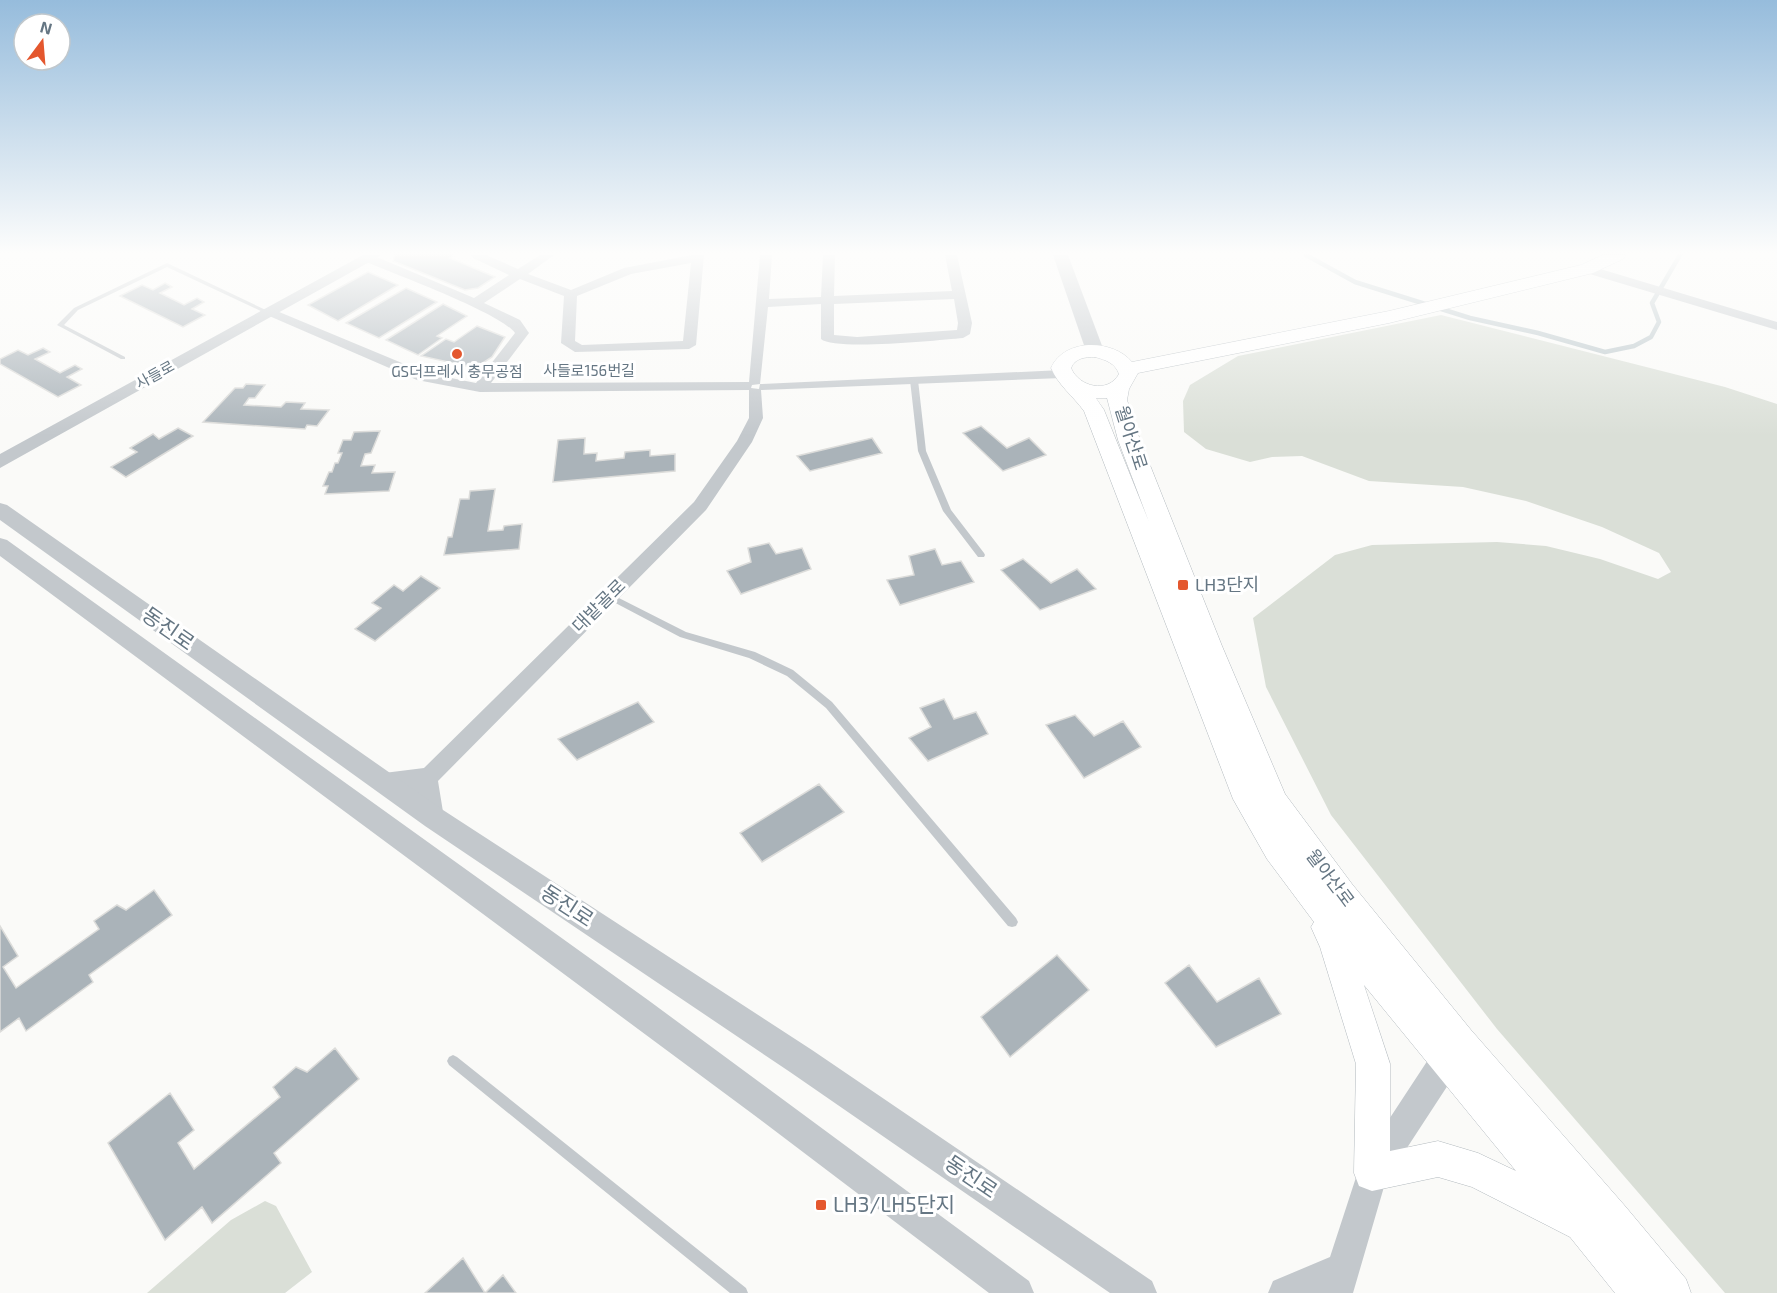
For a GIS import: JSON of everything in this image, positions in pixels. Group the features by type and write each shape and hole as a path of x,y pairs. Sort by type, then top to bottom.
{"main road":[{"path":"1070,381 1095,392 1123,378 1392,315"},
{"path":"1123,378 1118,359 1095,351 1071,355 1063,363 1070,381 1094,410 1243,790 1277,849 1310,893 1452,1050 1584,1225 1640,1293"},
{"name":"월아산로","path":"1123,378 1117,400 1130,440 1209,646 1274,802 1452,1050 1612,1219 1672,1293"},
{"path":"1310,893 1335,943 1373,1064 1372,1173 1438,1159 1478,1171 1584,1225"}],"street":[{"name":"사들로","path":"0,462 261,315"},
{"name":"사들로156번길","path":"275,315 422,377 480,388 755,387 914,380 1070,381"},
{"path":"480,388 522,333 515,323 500,315"},
{"path":"570,315 568,343 580,349 689,345 692,315"},
{"name":"대밭골로","path":"417,787 700,506 744,442 756,418 755,387 761,315"},
{"path":"828,315 828,339 858,341 963,334 963,315"},
{"path":"1082,315 1095,351"},
{"path":"1741,315 1777,326"},
{"name":"동진로","path":"0,510 383,780 417,787 434,818 801,1060 1140,1293"},
{"name":"동진로","path":"0,545 359,810 798,1127 1017,1293"},
{"path":"1286,1293 1343,1285 1372,1173 1452,1050"}],"lane":[{"path":"69,315 60,325 123,358"},
{"path":"914,380 922,451 947,511 981,555"},
{"path":"609,596 684,634 752,656 790,673 829,705 1012,922"},
{"path":"453,1060 741,1293"}],"shaded area":[{"path":"1442,315 1725,387 1777,404 1777,1293 1725,1293 1497,1029 1331,815 1266,687 1253,618 1335,555 1372,545 1497,542 1546,546 1600,559 1658,579 1671,572 1659,553 1602,527 1526,501 1463,487 1369,481 1302,456 1272,457 1250,462 1206,449 1184,432 1183,401 1190,385 1238,356"},
{"path":"265,1201 276,1206 312,1272 285,1293 147,1293 231,1220"}],"building":[{"path":"159,315 204,315 183,327"},
{"path":"327,315 347,315 338,321"},
{"path":"359,315 416,315 379,338 346,323"},
{"path":"425,315 467,316 437,336 442,338 418,355 386,340"},
{"path":"477,326 505,337 492,357 475,368 421,356 446,339 454,342"},
{"path":"43,348 50,352 35,359 60,373 75,365 82,369 67,377 81,385 58,397 0,364 0,359 18,350 28,355"},
{"path":"246,384 265,385 255,398 249,398 244,405 281,407 286,402 305,403 301,409 329,410 317,426 307,425 305,429 203,422 235,388 243,388"},
{"path":"981,426 1007,448 1029,438 1046,455 1003,471 963,433"},
{"path":"178,428 193,436 126,477 111,467 137,452 130,448 153,434 159,439"},
{"path":"380,431 371,453 365,454 361,466 375,465 372,473 395,472 389,491 325,494 328,486 323,486 329,472 332,472 335,463 338,463 342,453 338,453 343,440 351,440 354,432"},
{"path":"585,438 584,454 597,453 596,461 624,458 625,452 650,450 650,456 675,454 675,471 553,482 558,440"},
{"path":"872,438 882,453 810,471 797,456"},
{"path":"495,489 488,531 503,530 504,526 522,524 519,549 444,555 448,537 452,537 460,499 469,499 470,491"},
{"path":"769,543 776,554 802,548 811,569 741,594 727,571 751,562 748,548"},
{"path":"935,549 942,565 961,561 974,582 900,605 887,580 914,575 909,556"},
{"path":"1023,559 1051,583 1077,569 1096,589 1040,610 1001,570"},
{"path":"421,576 440,588 375,641 355,629 381,608 372,603 394,585 403,591"},
{"path":"944,699 954,719 976,712 988,734 928,761 909,738 931,727 920,708"},
{"path":"638,702 654,722 577,760 558,739"},
{"path":"1075,715 1094,736 1123,721 1141,747 1084,778 1046,725"},
{"path":"819,784 844,812 762,862 740,833"},
{"path":"154,890 172,915 89,975 93,982 26,1031 19,1018 0,1032 0,926 18,956 3,967 16,988 99,929 94,921 117,905 126,910"},
{"path":"1057,955 1089,990 1010,1057 981,1017"},
{"path":"1189,965 1217,1002 1259,978 1281,1014 1216,1047 1165,983"},
{"path":"335,1048 359,1079 274,1153 281,1163 212,1223 202,1207 165,1240 108,1143 170,1093 194,1130 178,1143 194,1169 280,1097 273,1087 296,1067 307,1072"},
{"path":"463,1258 485,1293 425,1293"},
{"path":"503,1275 516,1293 485,1293"}],"waterway":[{"path":"1462,315 1538,333 1605,352 1634,346 1651,337 1659,322 1657,315"}],"place":[{"name":"GS더프레시 충무공점","path":"457,354"},
{"name":"LH3단지","path":"1183,585"},
{"name":"LH3/LH5단지","path":"821,1205"}]}
